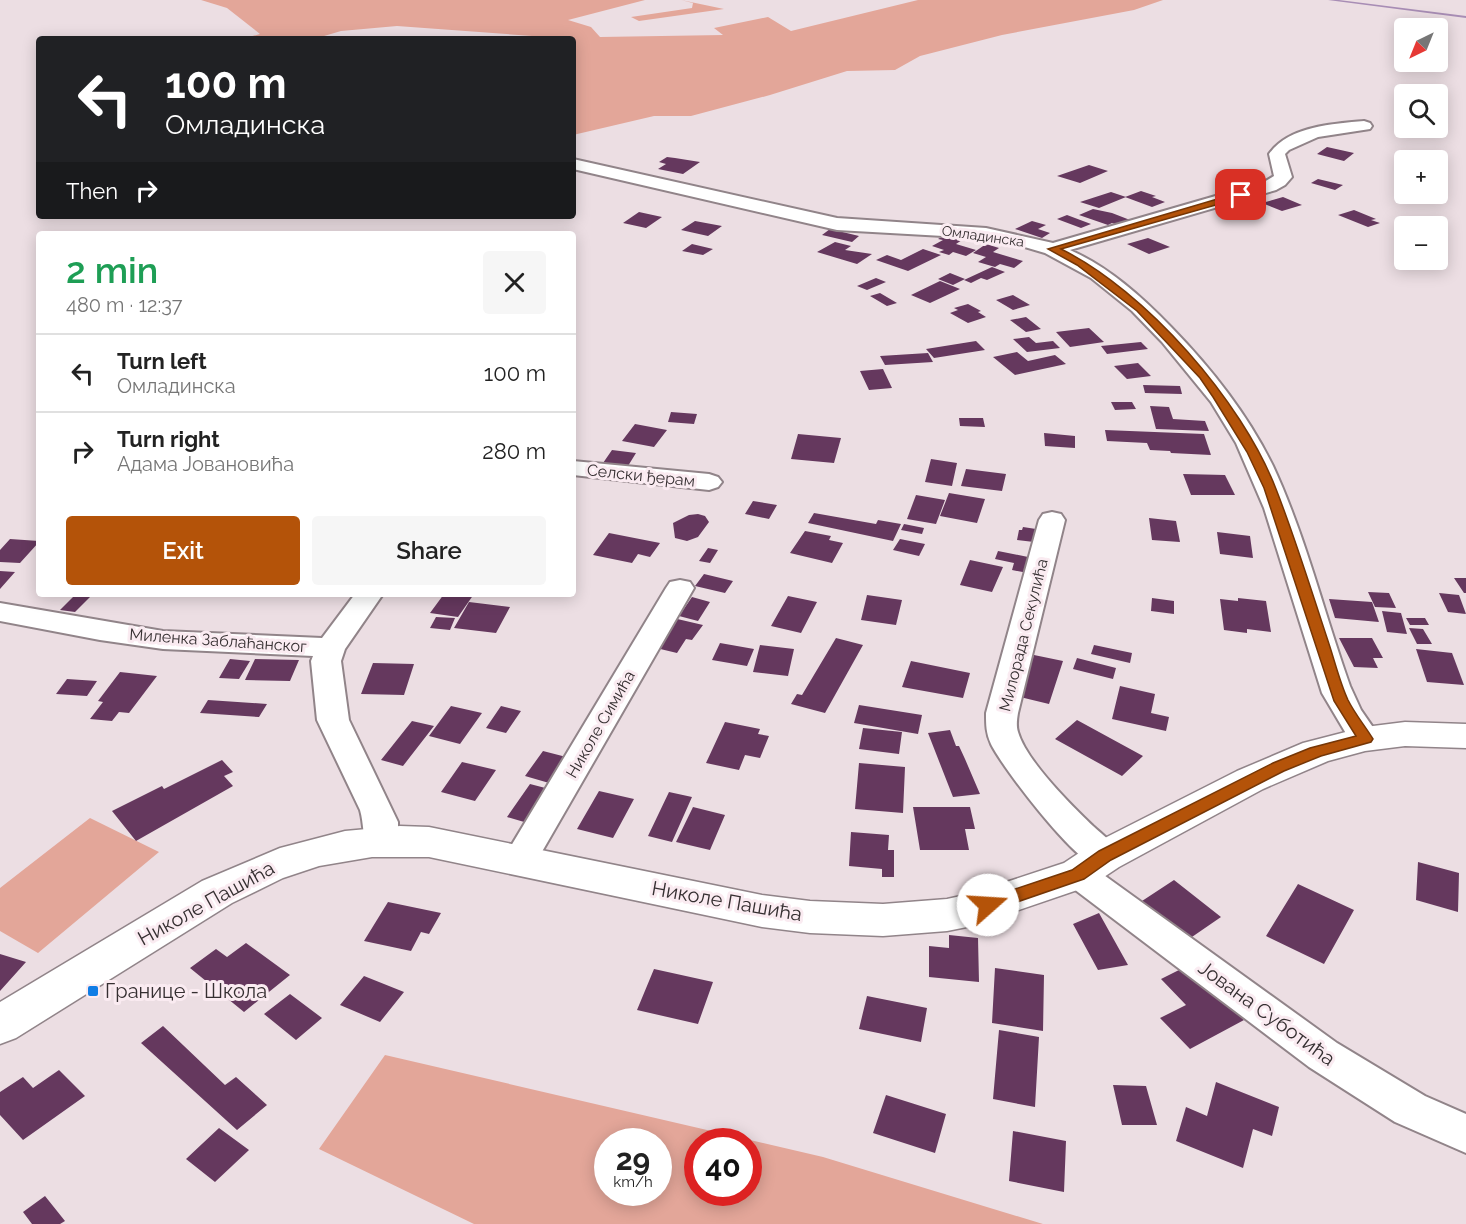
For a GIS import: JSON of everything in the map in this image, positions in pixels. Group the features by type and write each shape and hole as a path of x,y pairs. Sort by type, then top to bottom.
{"street":[{"path":"1053,249 1270,186 1283,177 1277,154 1280,149 1310,135 1364,126"},
{"name":"Омладинска","path":"576,165 627,178 754,203 837,224 871,228 969,231 1012,237 1053,249 1081,263 1140,309 1203,375 1253,452 1270,488 1341,701 1365,739"},
{"name":"Селски ђерам","path":"576,468 709,482"},
{"name":"Милорада Секулића","path":"1052,520 1002,713 1002,732 1011,751 1087,842 1092,865"},
{"name":"Николе Симића","path":"520,860 680,588"},
{"path":"367,597 330,648 327,661 333,720 377,810 381,822 381,840"},
{"name":"Миленка Заблаћанског","path":"0,612 163,640 330,648"},
{"name":"Николе Пашића","path":"0,1025 218,892 249,876 313,850 381,840 429,842 762,911 810,917 883,920 947,915 972,910 1092,865 1250,780 1316,752 1365,739 1405,734 1466,736"},
{"name":"Јована Суботића","path":"1092,865 1323,1055 1410,1110 1466,1134"}],"shaded area":[{"path":"201,0 645,0 568,20 591,27 600,37 723,35 714,28 768,17 791,31 918,0 1163,0 1134,10 1002,35 920,56 895,70 847,71 691,116 654,116 576,134 576,36 532,36 397,26 341,31 324,36 253,36 260,34 227,8"},
{"path":"681,0 724,9 639,21 631,17 692,8 693,3"},
{"path":"90,818 159,852 38,953 0,931 0,888"},
{"path":"385,1055 698,1128 684,1128 684,1206 762,1206 762,1143 823,1157 1043,1224 474,1224 319,1149"}],"building":[{"path":"1327,147 1354,153 1344,161 1317,154"},
{"path":"667,157 700,162 683,174 658,169 666,164 659,162"},
{"path":"1089,165 1108,171 1080,183 1057,176"},
{"path":"1318,179 1343,185 1335,190 1311,183"},
{"path":"1141,191 1165,202 1152,207 1125,197"},
{"path":"1111,192 1126,197 1099,208 1080,202"},
{"path":"1283,197 1302,205 1282,211 1262,203"},
{"path":"1093,209 1130,220 1118,225 1112,223 1108,225 1079,215"},
{"path":"1354,210 1380,223 1368,227 1338,215"},
{"path":"639,212 662,217 646,228 623,223"},
{"path":"1067,215 1091,224 1081,228 1057,219"},
{"path":"695,221 722,226 708,236 681,230"},
{"path":"1032,221 1046,225 1038,229 1050,233 1042,238 1015,229"},
{"path":"830,229 859,236 852,242 822,235"},
{"path":"945,235 962,240 956,244 976,250 966,256 953,252 949,255 939,252 944,250 932,246 943,240 938,239"},
{"path":"1148,238 1170,247 1149,254 1127,244"},
{"path":"835,242 851,246 845,250 872,254 857,264 817,252"},
{"path":"692,244 713,249 703,255 682,251"},
{"path":"986,244 999,248 993,252 1023,261 1014,268 1000,264 995,267 978,262 986,257 973,253"},
{"path":"923,249 941,255 908,271 876,260 887,255 901,260"},
{"path":"992,267 1005,272 987,280 981,278 971,283 964,280"},
{"path":"950,273 965,279 953,285 938,279"},
{"path":"876,278 886,282 867,290 857,286"},
{"path":"940,281 960,289 930,303 911,295"},
{"path":"880,293 897,303 887,306 870,296"},
{"path":"1013,295 1030,305 1013,310 996,300"},
{"path":"968,304 981,311 978,312 986,317 968,323 950,313 958,310 954,308"},
{"path":"1026,317 1041,329 1026,332 1010,320"},
{"path":"1089,328 1104,342 1070,347 1056,332"},
{"path":"1029,337 1036,343 1053,341 1060,348 1027,352 1013,339"},
{"path":"976,341 985,350 934,358 926,349"},
{"path":"1141,342 1148,349 1107,354 1101,346"},
{"path":"1017,352 1028,361 1055,355 1066,364 1015,375 993,357"},
{"path":"928,353 933,362 885,365 880,356"},
{"path":"1138,363 1151,376 1127,379 1114,366"},
{"path":"883,369 892,388 869,390 860,371"},
{"path":"1143,385 1180,386 1182,394 1145,393"},
{"path":"1111,402 1132,402 1136,409 1115,410"},
{"path":"1150,406 1169,407 1173,419 1205,421 1209,431 1156,429"},
{"path":"671,412 697,414 694,424 668,422"},
{"path":"959,418 983,418 985,427 960,426"},
{"path":"635,424 667,430 654,447 622,441"},
{"path":"1105,430 1204,434 1211,455 1150,450 1147,443 1107,441"},
{"path":"1044,433 1075,436 1075,448 1045,446"},
{"path":"798,434 841,438 834,463 791,459"},
{"path":"612,450 636,453 628,466 603,463"},
{"path":"931,459 957,463 952,486 925,482"},
{"path":"966,469 1006,474 1002,491 961,486"},
{"path":"1183,474 1225,475 1235,495 1191,495"},
{"path":"949,493 985,499 977,523 940,516"},
{"path":"916,495 945,500 936,524 907,519"},
{"path":"753,501 777,505 769,519 745,514"},
{"path":"814,513 876,524 878,520 901,524 893,541 808,523"},
{"path":"689,515 705,516 709,522 698,537 687,541 675,538 673,523"},
{"path":"1149,518 1176,521 1180,542 1152,540"},
{"path":"904,524 924,528 922,534 901,530"},
{"path":"1023,527 1036,529 1034,542 1017,540 1019,530"},
{"path":"805,531 831,536 829,540 843,543 832,563 790,553"},
{"path":"1217,532 1250,536 1253,558 1220,554"},
{"path":"609,533 660,543 650,557 638,554 632,563 593,555"},
{"path":"10,539 36,541 36,545 20,563 0,562 0,550"},
{"path":"900,539 925,544 919,556 893,550"},
{"path":"708,548 718,550 710,563 699,561"},
{"path":"998,551 1033,558 1028,573 1012,570 1014,563 995,559"},
{"path":"970,560 1003,567 992,592 960,585"},
{"path":"0,571 15,572 0,589"},
{"path":"704,574 733,581 725,593 695,586"},
{"path":"1454,578 1466,578 1466,593 1464,593"},
{"path":"1368,592 1389,593 1396,608 1375,607"},
{"path":"1439,593 1459,595 1466,614 1448,612"},
{"path":"867,595 902,600 896,625 861,620"},
{"path":"788,596 817,602 801,633 771,626"},
{"path":"73,597 90,597 75,612 60,610"},
{"path":"442,597 472,597 458,617 430,613"},
{"path":"692,597 710,602 698,621 679,616"},
{"path":"1152,598 1174,601 1174,614 1151,611"},
{"path":"1238,598 1266,601 1271,632 1247,629 1247,633 1224,630 1220,599 1238,601"},
{"path":"1329,599 1372,602 1379,622 1335,618"},
{"path":"469,602 510,607 496,633 454,628"},
{"path":"1382,611 1401,613 1407,634 1387,632"},
{"path":"436,617 455,618 450,630 430,628"},
{"path":"673,618 703,625 692,640 686,639 677,653 652,647"},
{"path":"1406,618 1425,618 1429,625 1410,625"},
{"path":"1409,628 1423,629 1432,644 1417,644"},
{"path":"836,638 863,645 825,713 791,704 797,694 802,695"},
{"path":"1339,638 1372,638 1383,658 1373,658 1378,668 1354,667"},
{"path":"720,643 754,649 747,666 712,660"},
{"path":"760,645 794,649 788,676 753,672"},
{"path":"1094,645 1132,653 1130,663 1091,654"},
{"path":"1416,649 1452,653 1464,685 1427,682"},
{"path":"1034,655 1063,661 1049,704 1020,697"},
{"path":"1077,658 1116,668 1113,679 1073,669"},
{"path":"230,659 250,661 239,679 219,678"},
{"path":"255,659 299,660 290,681 245,680"},
{"path":"911,661 970,673 963,698 902,687"},
{"path":"373,663 414,664 404,695 361,694"},
{"path":"120,672 157,676 129,713 119,712 112,721 90,719 103,702 98,701"},
{"path":"67,679 97,681 87,696 56,694"},
{"path":"1120,686 1155,694 1151,713 1169,717 1166,731 1112,719"},
{"path":"208,700 267,704 259,717 200,713"},
{"path":"859,705 922,715 918,734 854,723"},
{"path":"451,706 482,713 460,744 429,736"},
{"path":"501,706 521,711 506,733 486,728"},
{"path":"1077,720 1143,756 1122,776 1055,739"},
{"path":"412,721 434,726 403,766 381,760"},
{"path":"725,722 760,729 758,734 769,736 760,758 745,755 739,770 706,763"},
{"path":"863,728 902,732 899,754 859,749"},
{"path":"950,730 980,794 953,797 928,733"},
{"path":"543,751 574,759 556,785 525,776"},
{"path":"222,760 233,772 224,776 233,786 136,841 112,811 162,786 164,789"},
{"path":"462,762 496,770 475,801 441,792"},
{"path":"859,763 905,767 903,813 855,809"},
{"path":"530,784 553,790 531,824 507,817"},
{"path":"599,791 634,799 613,838 577,829"},
{"path":"669,792 692,797 672,842 648,836"},
{"path":"693,807 725,815 710,850 676,842"},
{"path":"913,807 970,807 975,829 965,829 969,850 920,850"},
{"path":"851,832 889,835 888,850 894,850 894,877 882,877 882,869 849,866"},
{"path":"1418,862 1459,873 1458,912 1416,900"},
{"path":"1174,880 1221,917 1189,939 1142,901"},
{"path":"1298,884 1354,910 1324,964 1266,936"},
{"path":"388,902 441,913 429,934 421,932 411,951 364,941"},
{"path":"1099,913 1128,965 1098,970 1073,924"},
{"path":"949,935 978,938 979,982 929,977 929,946 949,948"},
{"path":"246,943 290,975 244,1012 190,968 216,949 227,957"},
{"path":"0,954 26,962 0,991"},
{"path":"1189,965 1244,1020 1190,1049 1160,1018 1186,1005 1161,979"},
{"path":"995,968 1044,975 1043,1031 992,1023"},
{"path":"654,969 713,982 698,1024 637,1010"},
{"path":"364,976 404,992 380,1022 340,1005"},
{"path":"290,994 322,1018 296,1040 264,1014"},
{"path":"867,996 927,1008 921,1042 859,1029"},
{"path":"163,1026 225,1085 236,1077 267,1105 237,1130 141,1043"},
{"path":"999,1030 1039,1037 1035,1107 993,1099"},
{"path":"59,1070 85,1096 23,1140 0,1115 0,1092 23,1077 33,1088"},
{"path":"1216,1082 1279,1107 1272,1136 1253,1129 1243,1168 1176,1141 1186,1107 1207,1116"},
{"path":"1113,1085 1146,1086 1157,1125 1122,1125"},
{"path":"886,1095 946,1114 935,1153 873,1133"},
{"path":"219,1128 249,1150 215,1182 186,1159"},
{"path":"1013,1131 1066,1141 1064,1192 1009,1181"},
{"path":"45,1196 65,1221 60,1224 32,1224 23,1212"}],"waterway":[{"path":"1330,0 1466,17"}],"place":[{"name":"Границе - Школа","path":"93,991"}],"route":[{"path":"988,905 1078,874 1105,856 1278,767 1316,752 1365,739 1341,701 1270,488 1253,452 1218,397 1203,375 1164,331 1140,309 1081,263 1053,249 1241,195"}]}
